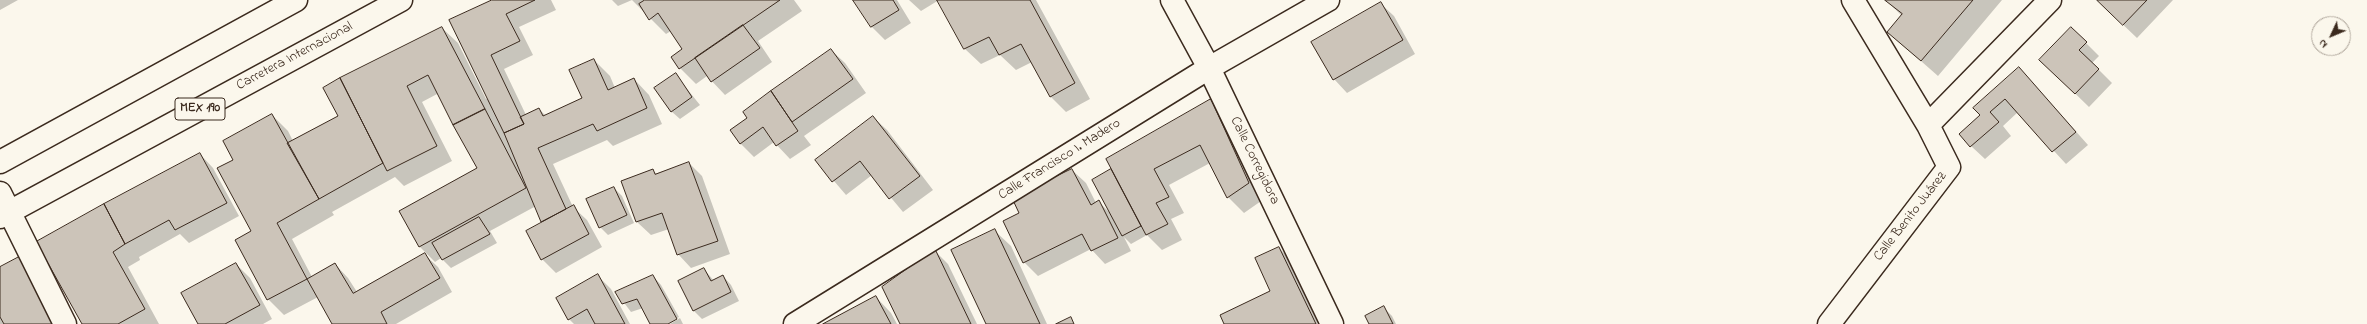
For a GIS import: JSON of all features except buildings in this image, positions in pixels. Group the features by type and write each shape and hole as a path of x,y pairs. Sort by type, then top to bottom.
{"street":[{"path":"0,162 296,0"},
{"name":"Carretera Internacional","path":"5,214 401,0"},
{"name":"Calle Corregidora","path":"1172,0 1209,68 1332,324"},
{"name":"Calle Francisco I. Madero","path":"795,324 1209,68 1328,0"},
{"name":"Calle Benito Juárez","path":"1829,324 1950,167 1928,125 1853,0"},
{"path":"1928,125 2050,0"},
{"path":"0,193 5,214 65,324"}]}
